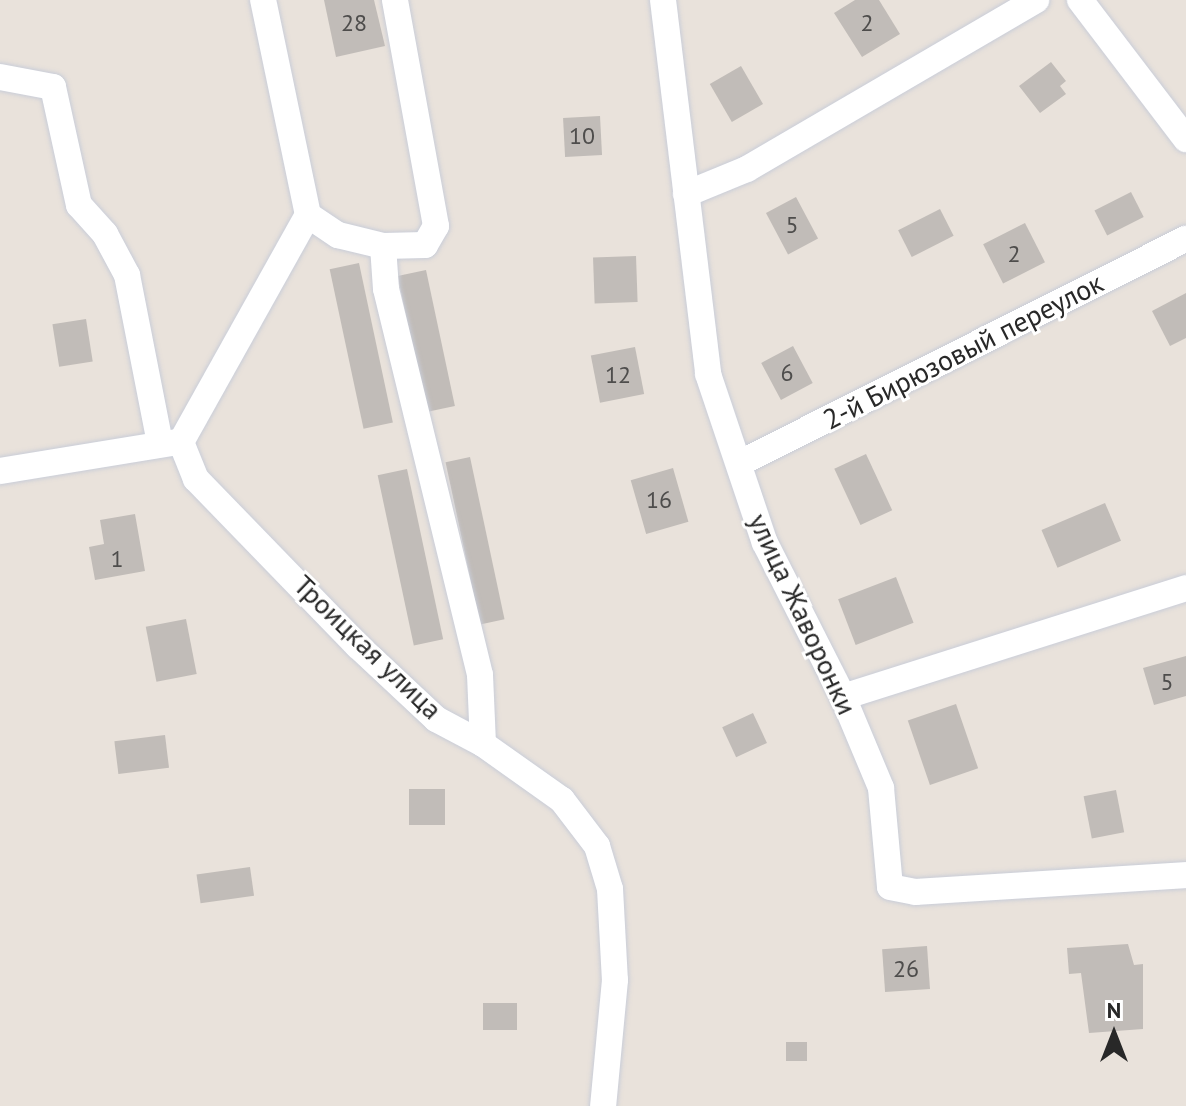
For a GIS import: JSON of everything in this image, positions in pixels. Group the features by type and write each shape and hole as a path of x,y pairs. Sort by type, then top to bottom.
{"street":[{"path":"0,471 171,442 308,215 263,0"},
{"path":"308,215 338,235 383,246 425,245 436,226 395,0"},
{"name":"улица Жаворонки","path":"663,0 708,374 765,543 843,697 881,788 890,887 916,892 1186,875"},
{"path":"686,194 747,169 1036,0"},
{"path":"1080,0 1186,139"},
{"name":"Троицкая улица","path":"0,77 53,87 79,205 105,234 127,275 171,442 196,479 267,546 358,646 436,719 483,744 562,800 597,846 610,889 615,980 603,1106"},
{"name":"2-й Бирюзовый переулок","path":"740,463 1186,239"},
{"path":"383,246 386,289 480,675 483,744"},
{"path":"843,697 1186,588"}],"building":[{"path":"324,0 374,0 385,46 336,57"},
{"path":"855,0 879,0 900,34 862,57 834,13"},
{"path":"1051,62 1066,81 1060,86 1066,94 1040,113 1019,86"},
{"path":"741,66 763,104 732,122 710,84"},
{"path":"600,116 602,155 565,157 563,118"},
{"path":"1131,192 1144,217 1107,236 1094,211"},
{"path":"796,197 818,238 788,254 766,213"},
{"path":"940,209 954,236 912,257 898,230"},
{"path":"1025,223 1045,262 1003,284 983,244"},
{"path":"636,256 638,302 595,303 593,258"},
{"path":"359,263 393,422 364,429 330,269"},
{"path":"426,270 455,406 427,412 398,276"},
{"path":"1186,293 1186,338 1170,346 1152,311"},
{"path":"86,319 93,361 59,367 52,324"},
{"path":"793,346 813,383 781,400 761,363"},
{"path":"635,347 644,394 600,403 591,356"},
{"path":"866,454 892,510 860,525 834,469"},
{"path":"470,457 505,619 480,625 446,462"},
{"path":"673,468 688,522 646,534 631,480"},
{"path":"407,469 443,639 414,645 378,475"},
{"path":"1105,503 1121,541 1058,568 1041,530"},
{"path":"135,514 145,571 95,580 89,547 104,544 100,520"},
{"path":"896,577 914,623 856,645 838,599"},
{"path":"186,619 197,674 156,682 146,627"},
{"path":"1186,656 1186,696 1154,705 1143,668"},
{"path":"956,704 978,768 930,785 908,721"},
{"path":"753,713 767,743 736,757 722,727"},
{"path":"165,735 169,768 118,774 114,741"},
{"path":"409,789 445,789 445,825 409,825"},
{"path":"1116,790 1124,832 1092,839 1084,796"},
{"path":"250,867 254,896 201,903 197,875"},
{"path":"1128,944 1134,965 1143,964 1143,1029 1089,1033 1081,973 1069,974 1067,948"},
{"path":"927,946 930,989 885,992 882,949"},
{"path":"483,1003 517,1003 517,1030 483,1030"},
{"path":"786,1042 807,1042 807,1061 786,1061"}]}
